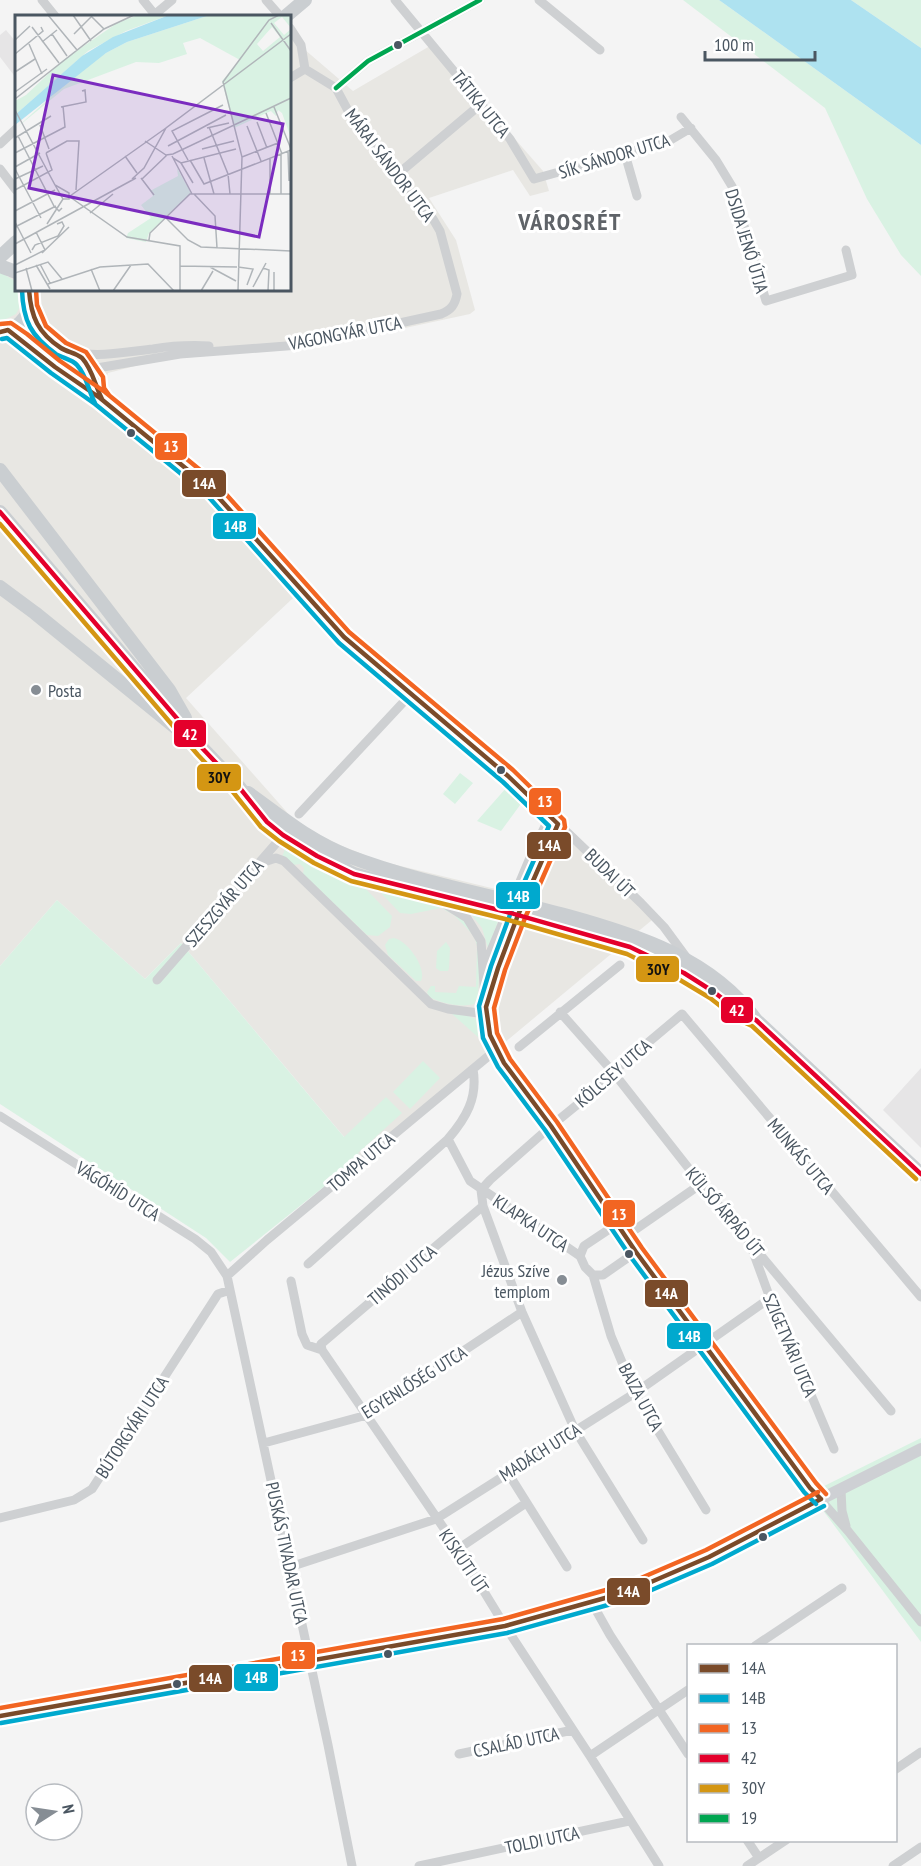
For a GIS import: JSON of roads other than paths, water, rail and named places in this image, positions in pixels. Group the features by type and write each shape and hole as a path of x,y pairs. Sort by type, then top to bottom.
{"main road":[{"path":"287,15 306,0"},
{"path":"0,257 15,243"},
{"path":"0,266 15,272"},
{"path":"4,331 22,322 30,295"},
{"path":"0,470 169,690 204,750"},
{"path":"0,512 204,750 239,787 291,825 320,843 359,860 515,908 649,955 684,973 741,1013 756,1020"},
{"path":"1,587 204,750"},
{"path":"291,825 316,856 354,874 420,891 515,908 624,932 655,944 691,963 720,983 746,1006 756,1020 921,1174"}],"street":[{"path":"42,0 54,15"},
{"path":"143,0 154,15"},
{"path":"156,15 172,0"},
{"path":"266,0 279,15"},
{"name":"TÁTIKA UTCA","path":"395,0 519,152 534,179"},
{"path":"291,30 300,45 305,69 336,88 362,65 480,0"},
{"path":"538,0 600,50"},
{"path":"291,77 305,69"},
{"name":"MÁRAI SÁNDOR UTCA","path":"336,88 351,116 433,219 440,231 457,294 455,304 450,310"},
{"path":"398,174 481,105"},
{"name":"DSIDA JENŐ ÚTJA","path":"681,117 716,160 733,188 766,302 852,275 846,250"},
{"name":"SÍK SÁNDOR UTCA","path":"534,179 669,141 691,128"},
{"path":"0,144 15,130"},
{"path":"625,154 637,196"},
{"path":"0,169 15,189"},
{"path":"30,295 35,322 45,335 62,349 81,357 96,380 100,398"},
{"name":"VAGONGYÁR UTCA","path":"88,368 172,355 299,345 450,310"},
{"name":"BUDAI ÚT","path":"4,331 100,398 211,489 344,637 508,776 664,927 691,963"},
{"name":"VAGONGYÁR UTCA","path":"75,353 104,355 186,346 238,348"},
{"path":"84,388 83,374 94,359 104,355"},
{"name":"BUDAI ÚT","path":"46,359 67,366 88,368"},
{"path":"96,380 106,366"},
{"name":"SZESZGYÁR UTCA","path":"157,980 291,825 411,694"},
{"path":"486,1011 515,908 550,816"},
{"path":"484,967 558,824"},
{"path":"258,864 276,858 288,865 431,1004 448,1009 486,1011"},
{"path":"420,891 459,911 467,918 481,940 484,967 483,987 490,1035 504,1064 550,1126 636,1252 810,1488 848,1531 921,1622"},
{"path":"519,1047 620,965"},
{"name":"KÜLSŐ ÁRPÁD ÚT","path":"560,1012 613,1072 701,1184 891,1411"},
{"name":"KÖLCSEY UTCA","path":"481,1190 550,1126 610,1078 613,1072 682,1014"},
{"name":"MUNKÁS UTCA","path":"682,1014 921,1297"},
{"name":"TOMPA UTCA","path":"227,1276 267,1240 497,1049"},
{"path":"308,1264 448,1139 463,1122 476,1082 473,1069"},
{"name":"VÁGÓHÍD UTCA","path":"0,1116 195,1239 211,1252 227,1276"},
{"path":"448,1139 470,1181 481,1190 483,1206 522,1312 575,1430 643,1540"},
{"path":"626,1236 701,1184"},
{"name":"KLAPKA UTCA","path":"481,1190 580,1256"},
{"name":"TINÓDI UTCA","path":"321,1347 483,1206"},
{"path":"580,1256 584,1246 617,1224"},
{"name":"SZIGETVÁRI UTCA","path":"749,1242 770,1298 834,1449"},
{"path":"593,1275 603,1275 636,1252"},
{"name":"BAJZA UTCA","path":"580,1256 585,1267 593,1275 611,1336 635,1393 706,1510"},
{"name":"PUSKÁS TIVADAR UTCA","path":"227,1276 352,1866"},
{"name":"KISKÚTI ÚT","path":"291,1281 302,1334 307,1345 321,1347 458,1549 659,1866"},
{"name":"BÚTORGYÁRI UTCA","path":"0,1518 74,1500 92,1489 218,1293 230,1290"},
{"name":"MADÁCH UTCA","path":"290,1567 436,1519 635,1393 770,1298"},
{"name":"EGYENLŐSÉG UTCA","path":"264,1443 367,1415 522,1312"},
{"path":"0,1716 505,1626 592,1603 630,1591 709,1557 921,1449"},
{"path":"508,1473 567,1567"},
{"path":"841,1490 842,1511 848,1531"},
{"path":"458,1549 526,1503"},
{"path":"758,1644 842,1588"},
{"path":"592,1603 658,1711 687,1753"},
{"path":"590,1756 687,1691"},
{"name":"CSALÁD UTCA","path":"459,1754 573,1730"},
{"path":"897,1768 921,1752"},
{"name":"TOLDI UTCA","path":"420,1866 630,1821"},
{"path":"748,1842 759,1858"},
{"path":"747,1866 783,1842"},
{"path":"893,1866 921,1847"}],"water":[{"path":"719,0 851,0 921,48 921,145"}],"place":[{"name":"Posta","path":"36,690"},
{"name":"Jézus Szíve templom","path":"562,1280"}],"district":[{"name":"VÁROSRÉT","path":"570,221"}]}
